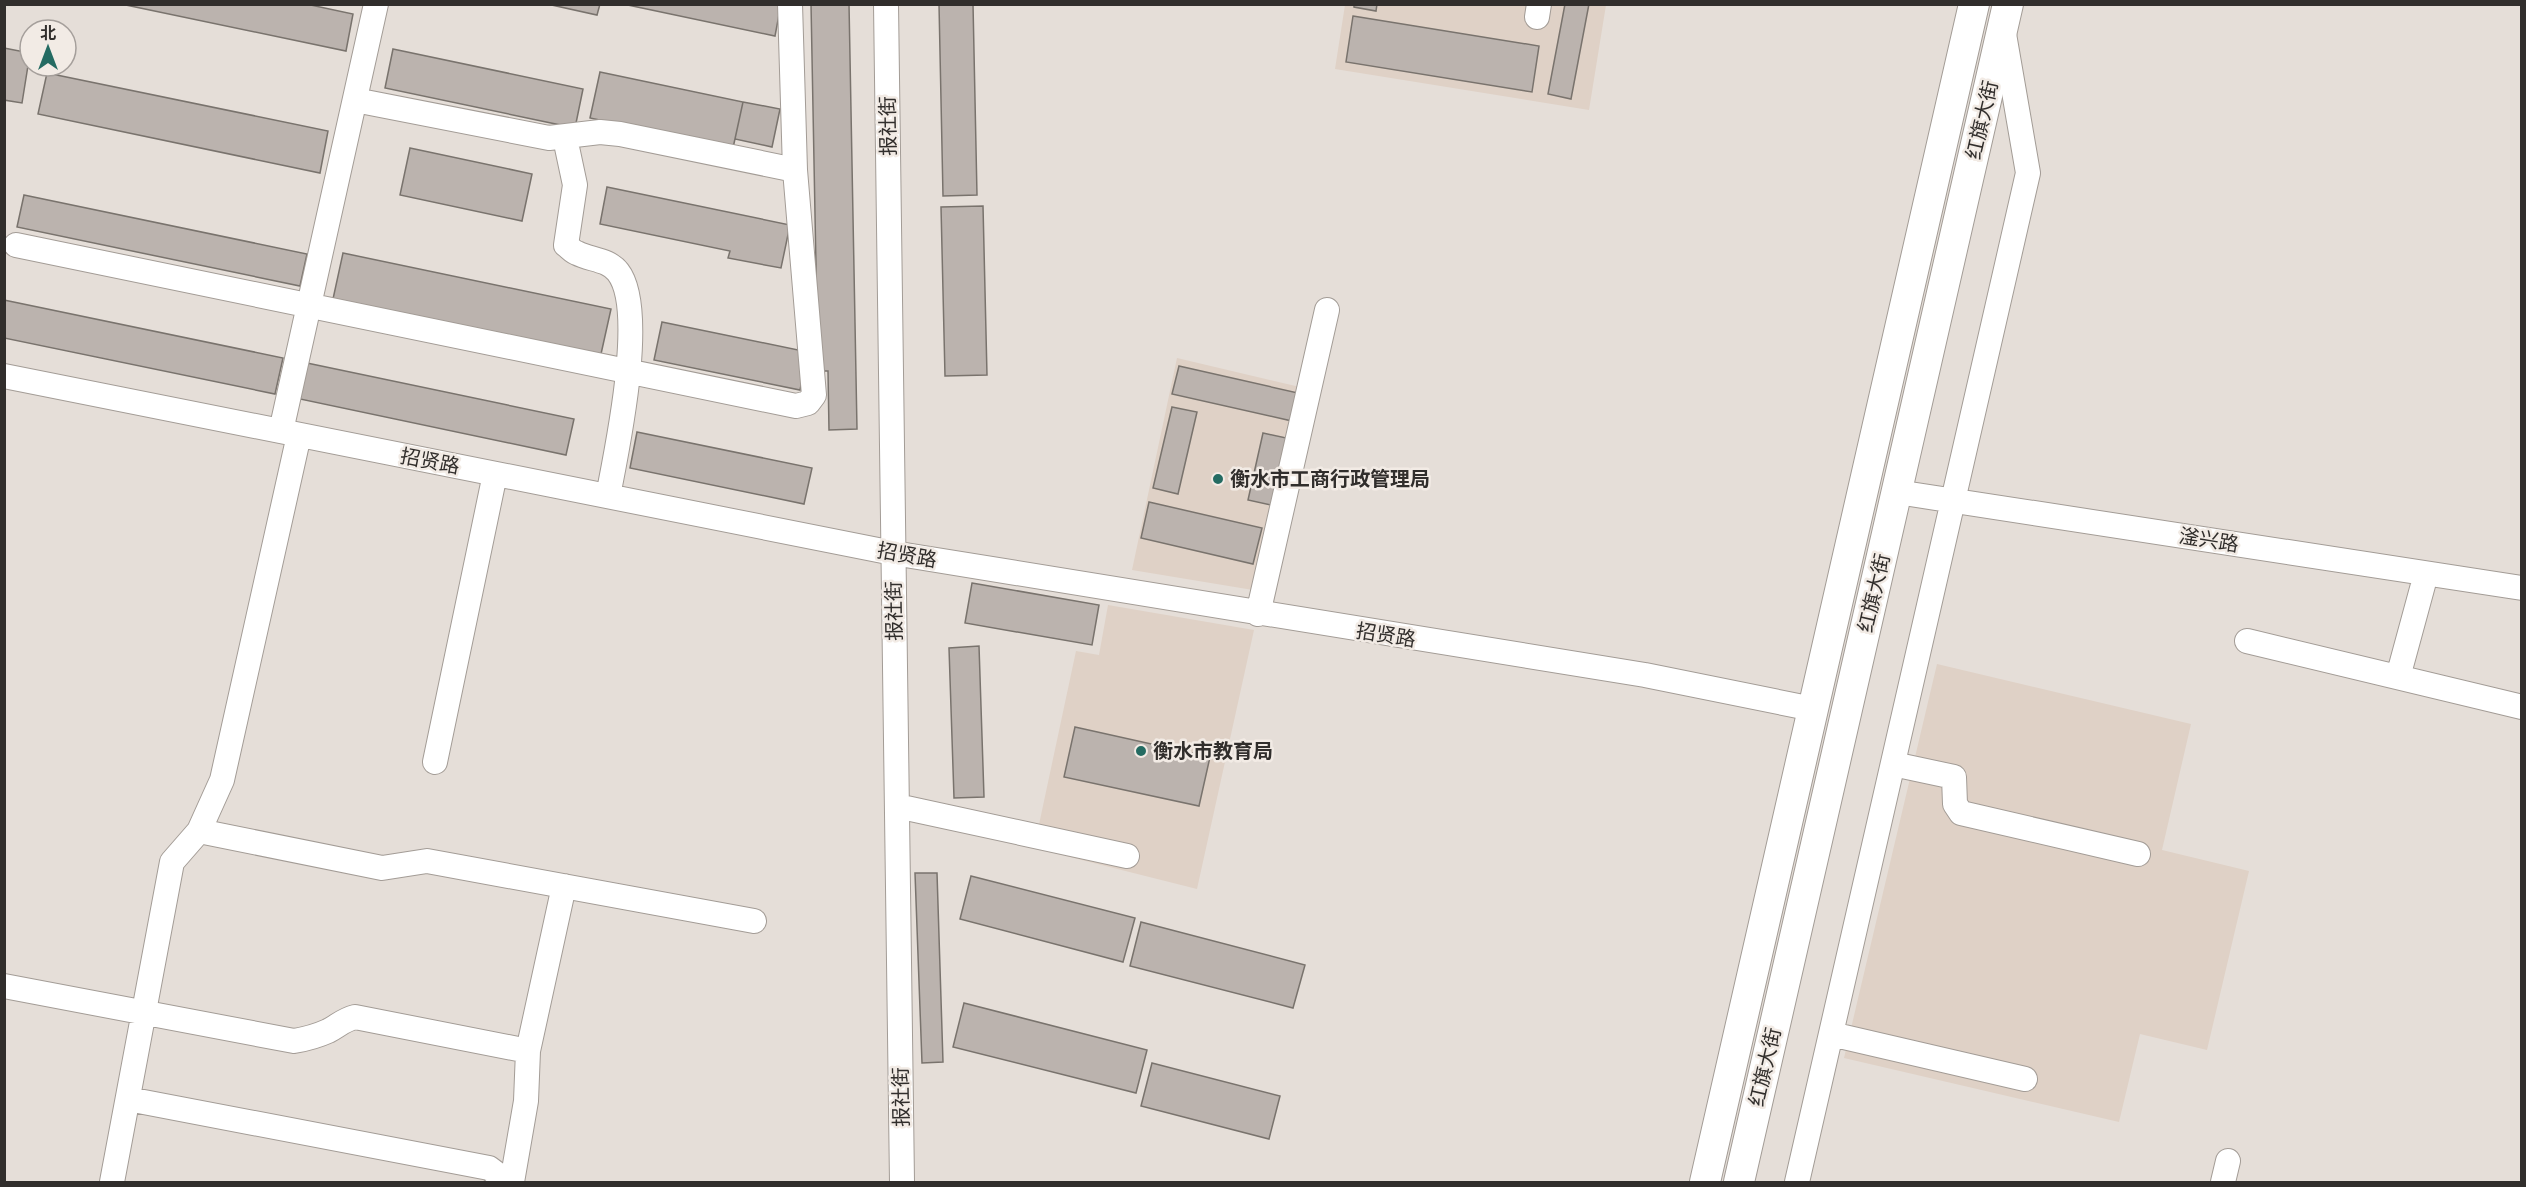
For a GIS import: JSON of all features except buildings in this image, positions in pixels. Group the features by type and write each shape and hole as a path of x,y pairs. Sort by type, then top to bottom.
{"main road":[{"name":"红旗大街","path":"1705,1182 1974,4"},
{"name":"红旗大街","path":"1739,1182 2006,16"}],"street":[{"path":"112,1182 171,862 199,831 222,780 290,433 309,304 376,4"},
{"path":"16,244 796,406 808,404 814,395 795,171 790,4"},
{"name":"报社街","path":"886,4 902,1182"},
{"path":"1797,1182 2028,173 2006,16"},
{"path":"355,100 549,138 565,138 600,132 620,134 795,171"},
{"path":"565,138 575,185 566,244 576,253 606,263 617,270 626,285 630,309 625,406 608,496"},
{"path":"1258,614 1327,310"},
{"name":"招贤路","path":"4,376 893,553 1645,675 1813,709"},
{"path":"435,762 495,474"},
{"name":"滏兴路","path":"1897,492 2522,588"},
{"path":"2398,677 2426,574"},
{"path":"2247,641 2522,706"},
{"path":"1893,764 1953,777 1955,804 1961,813 2138,854"},
{"path":"897,806 1126,856"},
{"path":"199,831 382,868 427,861 754,921"},
{"path":"512,1182 526,1101 528,1051 564,886"},
{"path":"4,986 294,1041 308,1039 331,1030 344,1020 355,1017 528,1051"},
{"path":"1831,1034 2025,1079"},
{"path":"128,1100 489,1168 504,1182"}],"shaded area":[{"path":"1345,5 1606,5 1589,110 1335,69"},
{"name":"衡水市工商行政管理局","path":"1177,358 1304,388 1259,591 1132,570"},
{"name":"衡水市教育局","path":"1108,605 1254,630 1197,889 1034,848 1076,651 1099,655"},
{"path":"1937,664 2191,724 2162,850 2249,871 2207,1050 2140,1034 2119,1122 1844,1058"}],"place":[{"name":"衡水市工商行政管理局","path":"1218,479"},
{"name":"衡水市教育局","path":"1141,751"}]}
